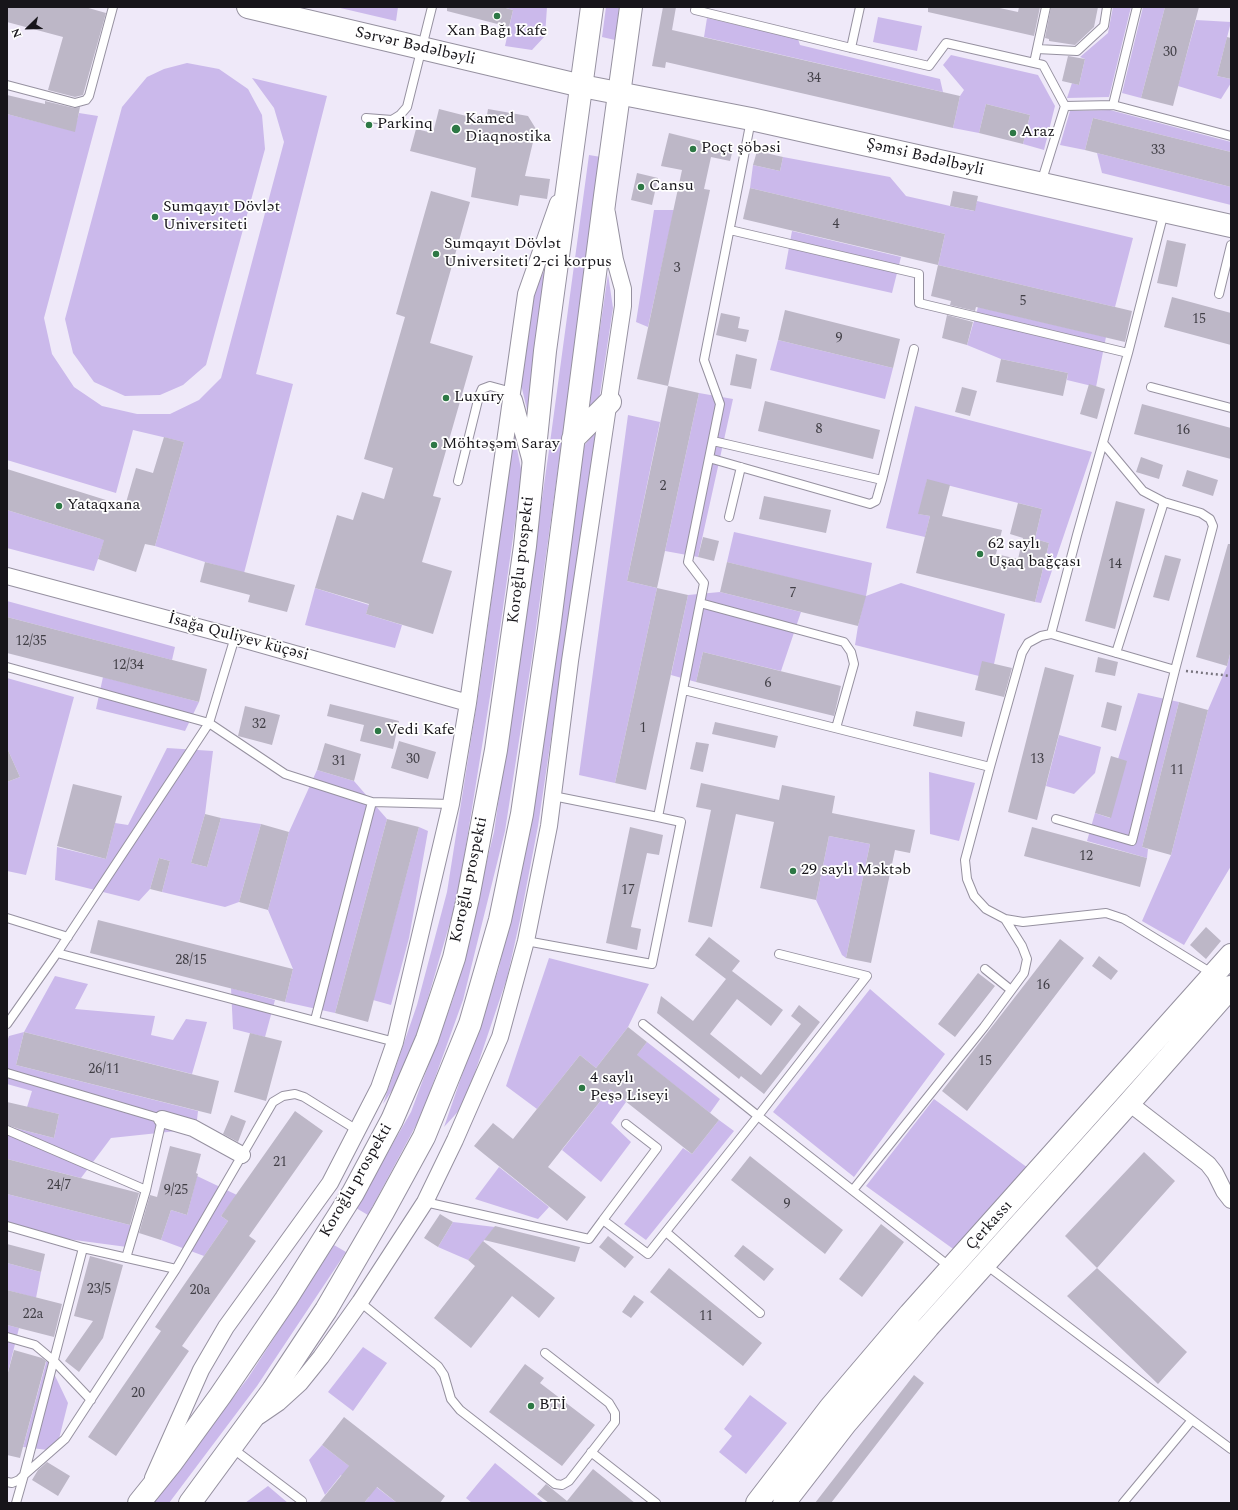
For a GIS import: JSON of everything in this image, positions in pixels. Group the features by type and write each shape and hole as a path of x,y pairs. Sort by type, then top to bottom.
{"main road":[{"name":"Sərvər Bədəlbəyli","path":"248,7 422,49 582,86 619,93"},
{"path":"190,1503 273,1390 326,1310 383,1212 424,1137 470,1024 500,920 522,814 549,629 604,196 631,7"},
{"name":"Koroğlu prospekti","path":"143,1498 172,1462 220,1396 286,1299 340,1213 392,1120 427,1039 454,958 468,898 495,758 525,546 545,351 568,174 582,86 590,11"},
{"name":"Şəmsi Bədəlbəyli","path":"619,93 751,119 1231,226"},
{"path":"573,439 610,402"},
{"name":"Çerkassı","path":"784,1503 846,1423 928,1326 1129,1103 1222,981 1231,955"},
{"name":"Çerkassı","path":"756,1503 830,1408 910,1314 1222,981"}],"street":[{"path":"143,1498 201,1370 226,1327 330,1183 379,1088 395,1042 450,804 468,702 526,294 568,174"},
{"path":"249,1423 278,1403 300,1383 360,1302 425,1202 455,1140 500,1038 526,941 547,833 623,306 623,290 615,260 604,196"},
{"path":"512,392 533,471"},
{"name":"İsağa Quliyev küçəsi","path":"7,576 235,637 468,702"},
{"path":"1129,1103 1208,1164 1231,1200"},
{"path":"162,1119 193,1128 242,1155"}],"lane":[{"path":"7,85 75,103 86,100 89,96 113,7"},
{"path":"366,118 392,120 400,115 407,107 432,7"},
{"path":"851,48 860,7"},
{"path":"1034,63 1046,7"},
{"path":"1037,49 1077,51 1104,26 1107,7"},
{"path":"1113,105 1137,7"},
{"path":"695,10 929,66 946,43 1043,65 1065,106 1041,184"},
{"path":"1065,106 1113,105 1231,136"},
{"path":"658,817 704,583 688,562 720,404 704,360 751,119"},
{"path":"1051,634 1077,534 1128,353 1164,211"},
{"path":"730,230 919,274 919,303 1128,353"},
{"path":"1219,294 1231,245"},
{"path":"709,458 870,504 876,501 914,350"},
{"path":"458,481 482,389 490,386 512,392"},
{"path":"1151,387 1231,408"},
{"path":"713,441 882,480"},
{"path":"1056,819 1132,841 1174,670 1213,526 1210,519 1201,512 1164,502 1143,491 1103,443"},
{"path":"730,517 741,467"},
{"path":"1116,653 1164,502"},
{"path":"700,603 844,642 851,652 854,664 836,728"},
{"path":"1174,670 1051,634 1041,636 1028,643 1022,653 965,860 967,880 974,896 986,909 1005,919 1023,922 1106,913 1124,919 1222,981"},
{"path":"7,1024 68,937 209,723 235,637"},
{"path":"7,667 209,723 285,774 372,802 450,804"},
{"path":"684,690 990,767"},
{"path":"526,941 652,964 681,822 553,796"},
{"path":"315,1020 372,802"},
{"path":"7,918 68,937"},
{"path":"853,1190 1024,973 1027,959 1022,946 1005,919"},
{"path":"57,953 395,1042"},
{"path":"603,1220 648,1254 867,976 779,954"},
{"path":"985,969 1012,990"},
{"path":"642,1024 952,1268"},
{"path":"7,1073 162,1119 146,1190 126,1258"},
{"path":"7,1482 12,1483 19,1480 65,1439 176,1269 272,1102 283,1096 295,1094 304,1097 357,1130"},
{"path":"425,1202 589,1239 657,1148 626,1124"},
{"path":"7,1130 146,1190"},
{"path":"7,1226 83,1248 176,1269"},
{"path":"666,1232 760,1313"},
{"path":"16,1503 83,1248"},
{"path":"985,1264 1231,1449"},
{"path":"360,1302 438,1366 444,1376 451,1399 460,1410 555,1484 562,1485 569,1481 592,1452 614,1422 615,1413 609,1404 545,1353"},
{"path":"7,1338 35,1345 54,1361 91,1400"},
{"path":"1123,1503 1192,1420"},
{"path":"232,1447 302,1501"},
{"path":"592,1452 656,1503"}],"path":[{"path":"1174,670 1231,676"}],"shaded area":[{"path":"336,7 398,7 396,21"},
{"path":"502,7 547,7 545,36 532,50 505,46 513,10"},
{"path":"606,7 619,7 615,40 602,37"},
{"path":"1113,7 1131,7 1109,97 1067,98 1072,83 1079,85 1085,59 1080,57 1108,33"},
{"path":"1143,7 1165,7 1141,98 1122,93"},
{"path":"878,17 922,26 917,51 873,42"},
{"path":"707,18 798,39 800,45 940,79 943,92 704,37"},
{"path":"1196,20 1231,22 1217,76 1231,79 1231,83 1221,99 1178,86"},
{"path":"951,55 1038,75 1055,106 1044,150 1023,144 1030,115 986,104 979,133 953,128 960,96 964,90 943,65"},
{"path":"187,63 219,69 248,89 262,115 265,149 206,365 183,385 160,395 125,396 94,382 73,353 65,319 122,107 147,77 164,69"},
{"path":"252,78 327,96 256,374 293,384 244,573 155,546 184,442 133,430 116,493 7,460 7,114 74,131 79,113 98,116 44,318 52,354 74,387 102,406 137,414 170,414 199,400 221,378 284,142 274,108"},
{"path":"1110,110 1231,142 1231,152 1093,118 1085,150 1060,145 1070,111"},
{"path":"1097,153 1231,187 1231,205 1102,173"},
{"path":"589,155 601,157 532,657 505,831 463,1000 422,1114 368,1215 356,1208 411,1112 453,999 494,832 549,450"},
{"path":"783,157 890,177 906,196 974,211 977,201 1133,238 1115,307 938,265 945,234 750,188 753,165 780,171"},
{"path":"654,210 674,210 648,327 636,322"},
{"path":"792,231 901,257 892,293 785,269"},
{"path":"550,259 528,414 520,380 532,295"},
{"path":"608,274 613,308 599,400 587,417"},
{"path":"978,307 1106,337 1096,387 1067,380 1068,373 1001,359 967,345"},
{"path":"778,340 893,368 885,399 770,370"},
{"path":"699,393 733,399 698,557 665,551"},
{"path":"915,406 1092,452 1041,603 1035,602 1049,543 1035,539 1042,509 927,480 919,514 930,516 925,537 886,528"},
{"path":"628,415 660,422 627,581 657,588 615,783 579,775"},
{"path":"597,430 538,826 520,920 507,978 464,1105 444,1127 499,968 534,801 583,447"},
{"path":"514,434 522,474 493,678 458,895 417,1036 397,1083 383,1104 417,1005 447,892 480,683"},
{"path":"7,510 101,539 106,535 94,571 7,548"},
{"path":"734,532 872,563 866,596 901,583 1005,614 994,664 979,676 855,645 865,597 727,562"},
{"path":"315,588 369,605 366,614 402,625 395,648 305,625"},
{"path":"720,592 801,612 781,671 703,652 696,682 671,675 688,595"},
{"path":"7,601 175,647 172,660 7,617"},
{"path":"1231,650 1231,866 1184,945 1142,921 1171,855 1208,710 1227,666"},
{"path":"103,677 199,702 185,731 96,709"},
{"path":"7,678 74,697 26,875 7,871 7,782 20,777 7,748"},
{"path":"1138,693 1179,702 1142,847 1148,849 1147,858 1087,841 1095,813 1110,818 1118,759"},
{"path":"1059,735 1101,747 1095,773 1074,794 1046,786"},
{"path":"167,748 213,751 205,814 191,863 207,867 221,818 261,824 239,902 225,907 162,892 170,861 159,858 150,889 139,901 55,880 57,847 106,859 115,823 128,825"},
{"path":"317,770 354,781 387,819 335,1013 285,1002 293,969 268,910 289,832"},
{"path":"929,772 975,783 959,841 930,834"},
{"path":"419,827 428,831 409,938 391,1005 373,1000"},
{"path":"829,836 870,844 846,958 842,955 816,900"},
{"path":"549,958 649,984 628,1027 596,1068 580,1055 537,1109 506,1086"},
{"path":"55,976 88,984 75,1009 155,1016 151,1035 173,1040 186,1019 207,1022 192,1074 24,1032"},
{"path":"231,988 275,1000 265,1037 233,1029"},
{"path":"870,989 945,1054 854,1177 773,1112"},
{"path":"24,1032 16,1065 198,1111 196,1129 111,1138 81,1178 7,1159 7,1126 54,1138 59,1114 27,1107 32,1091 7,1084 7,1042 9,1036"},
{"path":"647,1042 720,1099 710,1113 645,1062 618,1096 626,1102 611,1123 631,1142 601,1182 562,1150"},
{"path":"934,1099 1028,1168 956,1251 866,1186"},
{"path":"719,1120 734,1131 646,1240 624,1224 683,1148 692,1154"},
{"path":"499,1167 549,1207 538,1219 475,1199"},
{"path":"197,1176 237,1195 221,1216 228,1221 204,1256 161,1240 171,1210 187,1215"},
{"path":"7,1194 134,1226 127,1247 7,1231"},
{"path":"453,1222 495,1227 468,1260 438,1247"},
{"path":"334,1245 346,1252 257,1386 169,1503 152,1503 248,1378"},
{"path":"7,1263 41,1272 36,1298 7,1290"},
{"path":"7,1325 19,1328 7,1376"},
{"path":"363,1347 387,1363 353,1411 328,1392"},
{"path":"47,1359 68,1403 56,1451 23,1447"},
{"path":"750,1395 787,1423 746,1474 719,1452 732,1436 724,1429"},
{"path":"322,1445 397,1503 364,1503 369,1497 341,1475 325,1495 309,1460"},
{"path":"495,1463 544,1503 472,1503 466,1498"},
{"path":"268,1486 288,1503 245,1503"}],"building":[{"path":"7,7 85,7 106,13 83,95 75,97 48,90 63,37 7,22"},
{"path":"447,7 502,7 513,10 509,27 447,11"},
{"path":"663,7 676,7 672,30 960,96 953,128 666,62 665,68 652,66"},
{"path":"928,7 995,7 1018,12 1019,7 1040,7 1034,36 928,12"},
{"path":"1051,7 1098,7 1094,27 1075,45 1049,41 1049,39 1045,38"},
{"path":"1165,7 1199,7 1173,106 1141,98"},
{"path":"1227,37 1231,38 1231,79 1217,76"},
{"path":"1068,56 1085,59 1079,85 1062,81"},
{"path":"7,95 45,104 45,101 74,108 80,107 75,132 7,114"},
{"path":"986,104 1030,115 1023,144 979,133"},
{"path":"439,109 486,121 488,109 528,116 536,129 525,176 550,179 547,199 520,195 518,206 471,197 476,168 410,151 416,129 433,133"},
{"path":"1093,118 1231,152 1231,187 1085,150"},
{"path":"669,133 733,149 730,161 711,157 704,189 710,190 668,386 637,379 682,170 661,166"},
{"path":"757,151 783,157 780,171 753,165"},
{"path":"637,173 658,178 652,205 631,200"},
{"path":"750,188 945,234 938,265 743,219"},
{"path":"431,191 470,202 430,343 473,356 433,496 441,498 422,562 452,571 433,634 366,614 369,604 315,588 337,515 353,520 362,492 384,499 393,468 364,459 405,317 396,314"},
{"path":"953,191 978,196 975,211 950,206"},
{"path":"1167,240 1186,244 1177,287 1157,283"},
{"path":"938,265 1132,311 1125,342 976,307 975,311 950,305 951,301 931,296"},
{"path":"1172,297 1231,313 1231,345 1164,327"},
{"path":"785,310 900,339 893,368 778,340"},
{"path":"721,313 740,317 738,328 749,330 746,342 716,335"},
{"path":"947,315 973,322 967,345 942,338"},
{"path":"736,354 757,359 751,389 730,385"},
{"path":"1001,359 1068,373 1063,396 996,382"},
{"path":"1089,384 1105,389 1097,419 1080,414"},
{"path":"668,386 699,393 657,588 627,581"},
{"path":"962,387 977,391 970,416 955,412"},
{"path":"765,401 880,430 873,459 758,431"},
{"path":"1142,404 1231,428 1231,459 1134,434"},
{"path":"164,437 184,442 155,546 145,544 136,572 98,559 104,540 7,510 7,469 125,506 136,468 153,473"},
{"path":"1141,457 1163,465 1159,479 1136,472"},
{"path":"1187,470 1218,480 1213,496 1182,486"},
{"name":"62 saylı Uşaq bağçası","path":"927,479 950,485 942,516 1002,530 996,554 1018,559 1023,538 1010,534 1018,503 1042,509 1035,539 1049,543 1035,602 916,573 930,516 918,514"},
{"path":"764,496 831,510 826,533 759,519"},
{"path":"1116,501 1145,509 1115,629 1085,621"},
{"path":"703,537 719,541 714,561 698,557"},
{"path":"1228,544 1231,544 1231,650 1227,666 1196,657"},
{"path":"1165,555 1181,559 1169,601 1153,597"},
{"path":"205,562 295,585 287,612 248,602 250,595 200,582"},
{"path":"727,562 866,596 858,626 720,592"},
{"path":"657,588 688,595 646,790 615,783"},
{"path":"7,617 207,669 199,702 7,653"},
{"path":"703,652 841,686 834,716 696,682"},
{"path":"1098,657 1118,662 1115,676 1095,672"},
{"path":"982,661 1012,668 1004,697 975,690"},
{"path":"1045,667 1074,675 1037,820 1008,812"},
{"path":"1107,702 1122,706 1116,731 1101,727"},
{"path":"1179,702 1208,710 1171,855 1142,847"},
{"path":"330,704 399,721 393,749 360,741 364,725 327,716"},
{"path":"245,706 280,715 272,745 238,736"},
{"path":"916,711 965,722 962,737 913,726"},
{"path":"715,722 778,736 775,748 712,734"},
{"path":"399,741 436,752 428,779 391,768"},
{"path":"696,742 709,744 703,772 690,769"},
{"path":"325,743 361,754 354,781 317,770"},
{"path":"7,748 20,777 7,782"},
{"path":"1111,756 1127,761 1111,818 1095,813"},
{"name":"29 saylı Məktəb","path":"701,783 779,800 782,785 835,796 832,813 915,830 910,853 895,850 871,963 846,958 870,844 829,836 816,900 760,888 774,822 736,814 712,927 688,922 711,810 696,807"},
{"path":"73,784 122,796 106,859 57,846"},
{"path":"205,814 221,818 207,867 191,863"},
{"path":"387,819 419,827 368,1022 335,1013"},
{"path":"261,824 289,832 268,910 239,902"},
{"path":"630,827 663,835 659,855 647,853 631,927 641,929 637,950 606,943"},
{"path":"1032,827 1147,858 1140,887 1024,856"},
{"path":"159,858 170,861 162,892 150,889"},
{"path":"98,920 293,969 285,1002 90,953"},
{"path":"1206,927 1221,941 1206,959 1190,945"},
{"path":"709,937 740,961 732,971 783,1010 771,1026 737,999 710,1034 761,1075 801,1024 791,1016 799,1005 820,1022 764,1094 741,1076 739,1079 657,1013 661,996 693,1021 726,979 695,955"},
{"path":"1060,939 1084,958 967,1111 942,1091"},
{"path":"1099,956 1118,971 1111,980 1092,966"},
{"path":"978,973 995,986 955,1037 938,1024"},
{"path":"628,1027 647,1042 637,1055 719,1120 692,1154 610,1089 548,1167 586,1197 567,1221 474,1146 493,1123 513,1139 580,1055 596,1068"},
{"path":"24,1032 219,1081 211,1114 16,1065"},
{"path":"250,1033 282,1041 266,1101 234,1092"},
{"path":"7,1102 59,1114 54,1138 7,1125"},
{"path":"295,1111 323,1131 249,1236 256,1241 182,1346 189,1351 116,1456 88,1437 161,1331 155,1327 228,1221 221,1216"},
{"path":"231,1115 246,1121 238,1142 223,1134"},
{"path":"170,1146 201,1154 196,1173 198,1174 187,1215 171,1210 161,1240 139,1233 150,1195 157,1197"},
{"path":"1144,1152 1175,1181 1097,1268 1065,1236"},
{"path":"750,1156 843,1230 825,1254 731,1180"},
{"path":"7,1159 139,1193 130,1225 7,1194"},
{"path":"440,1214 453,1222 438,1247 424,1238"},
{"path":"881,1224 904,1242 862,1297 839,1279"},
{"path":"495,1226 580,1247 575,1262 484,1240"},
{"path":"608,1236 634,1257 625,1268 599,1247"},
{"path":"483,1241 555,1298 539,1318 512,1296 471,1348 434,1318 475,1266 468,1260"},
{"path":"7,1244 45,1254 41,1272 7,1263"},
{"path":"743,1245 774,1269 764,1281 734,1256"},
{"path":"90,1256 123,1265 103,1338 79,1372 65,1361 93,1321 74,1316"},
{"path":"669,1268 762,1343 743,1366 650,1292"},
{"path":"1097,1268 1187,1352 1158,1384 1067,1296"},
{"path":"7,1290 62,1304 54,1337 7,1325"},
{"path":"634,1295 644,1302 631,1318 622,1312"},
{"path":"14,1350 42,1358 46,1361 20,1458 7,1455 7,1376"},
{"name":"BTİ","path":"525,1364 544,1378 540,1383 595,1425 562,1466 489,1412"},
{"path":"914,1375 924,1383 831,1503 815,1503"},
{"path":"344,1417 445,1496 440,1503 397,1503 377,1487 364,1503 319,1503 349,1466 322,1445"},
{"path":"47,1462 70,1476 58,1496 32,1480 38,1470"},
{"path":"593,1469 635,1503 549,1503 537,1494 546,1484 567,1501"}],"place":[{"name":"Xan Bağı Kafe","path":"497,16"},
{"name":"Parkinq","path":"369,125"},
{"name":"Kamed Diaqnostika","path":"456,129"},
{"name":"Araz","path":"1013,133"},
{"name":"Poçt şöbəsi","path":"693,149"},
{"name":"Cansu","path":"641,187"},
{"name":"Sumqayıt Dövlət Universiteti","path":"155,217"},
{"name":"Sumqayıt Dövlət Universiteti 2-ci korpus","path":"436,254"},
{"name":"Luxury","path":"446,398"},
{"name":"Möhtəşəm Saray","path":"434,445"},
{"name":"Yataqxana","path":"59,506"},
{"name":"62 saylı Uşaq bağçası","path":"980,554"},
{"name":"Vedi Kafe","path":"378,731"},
{"name":"29 saylı Məktəb","path":"793,871"},
{"name":"4 saylı Peşə Liseyi","path":"582,1088"},
{"name":"BTİ","path":"531,1406"}]}
